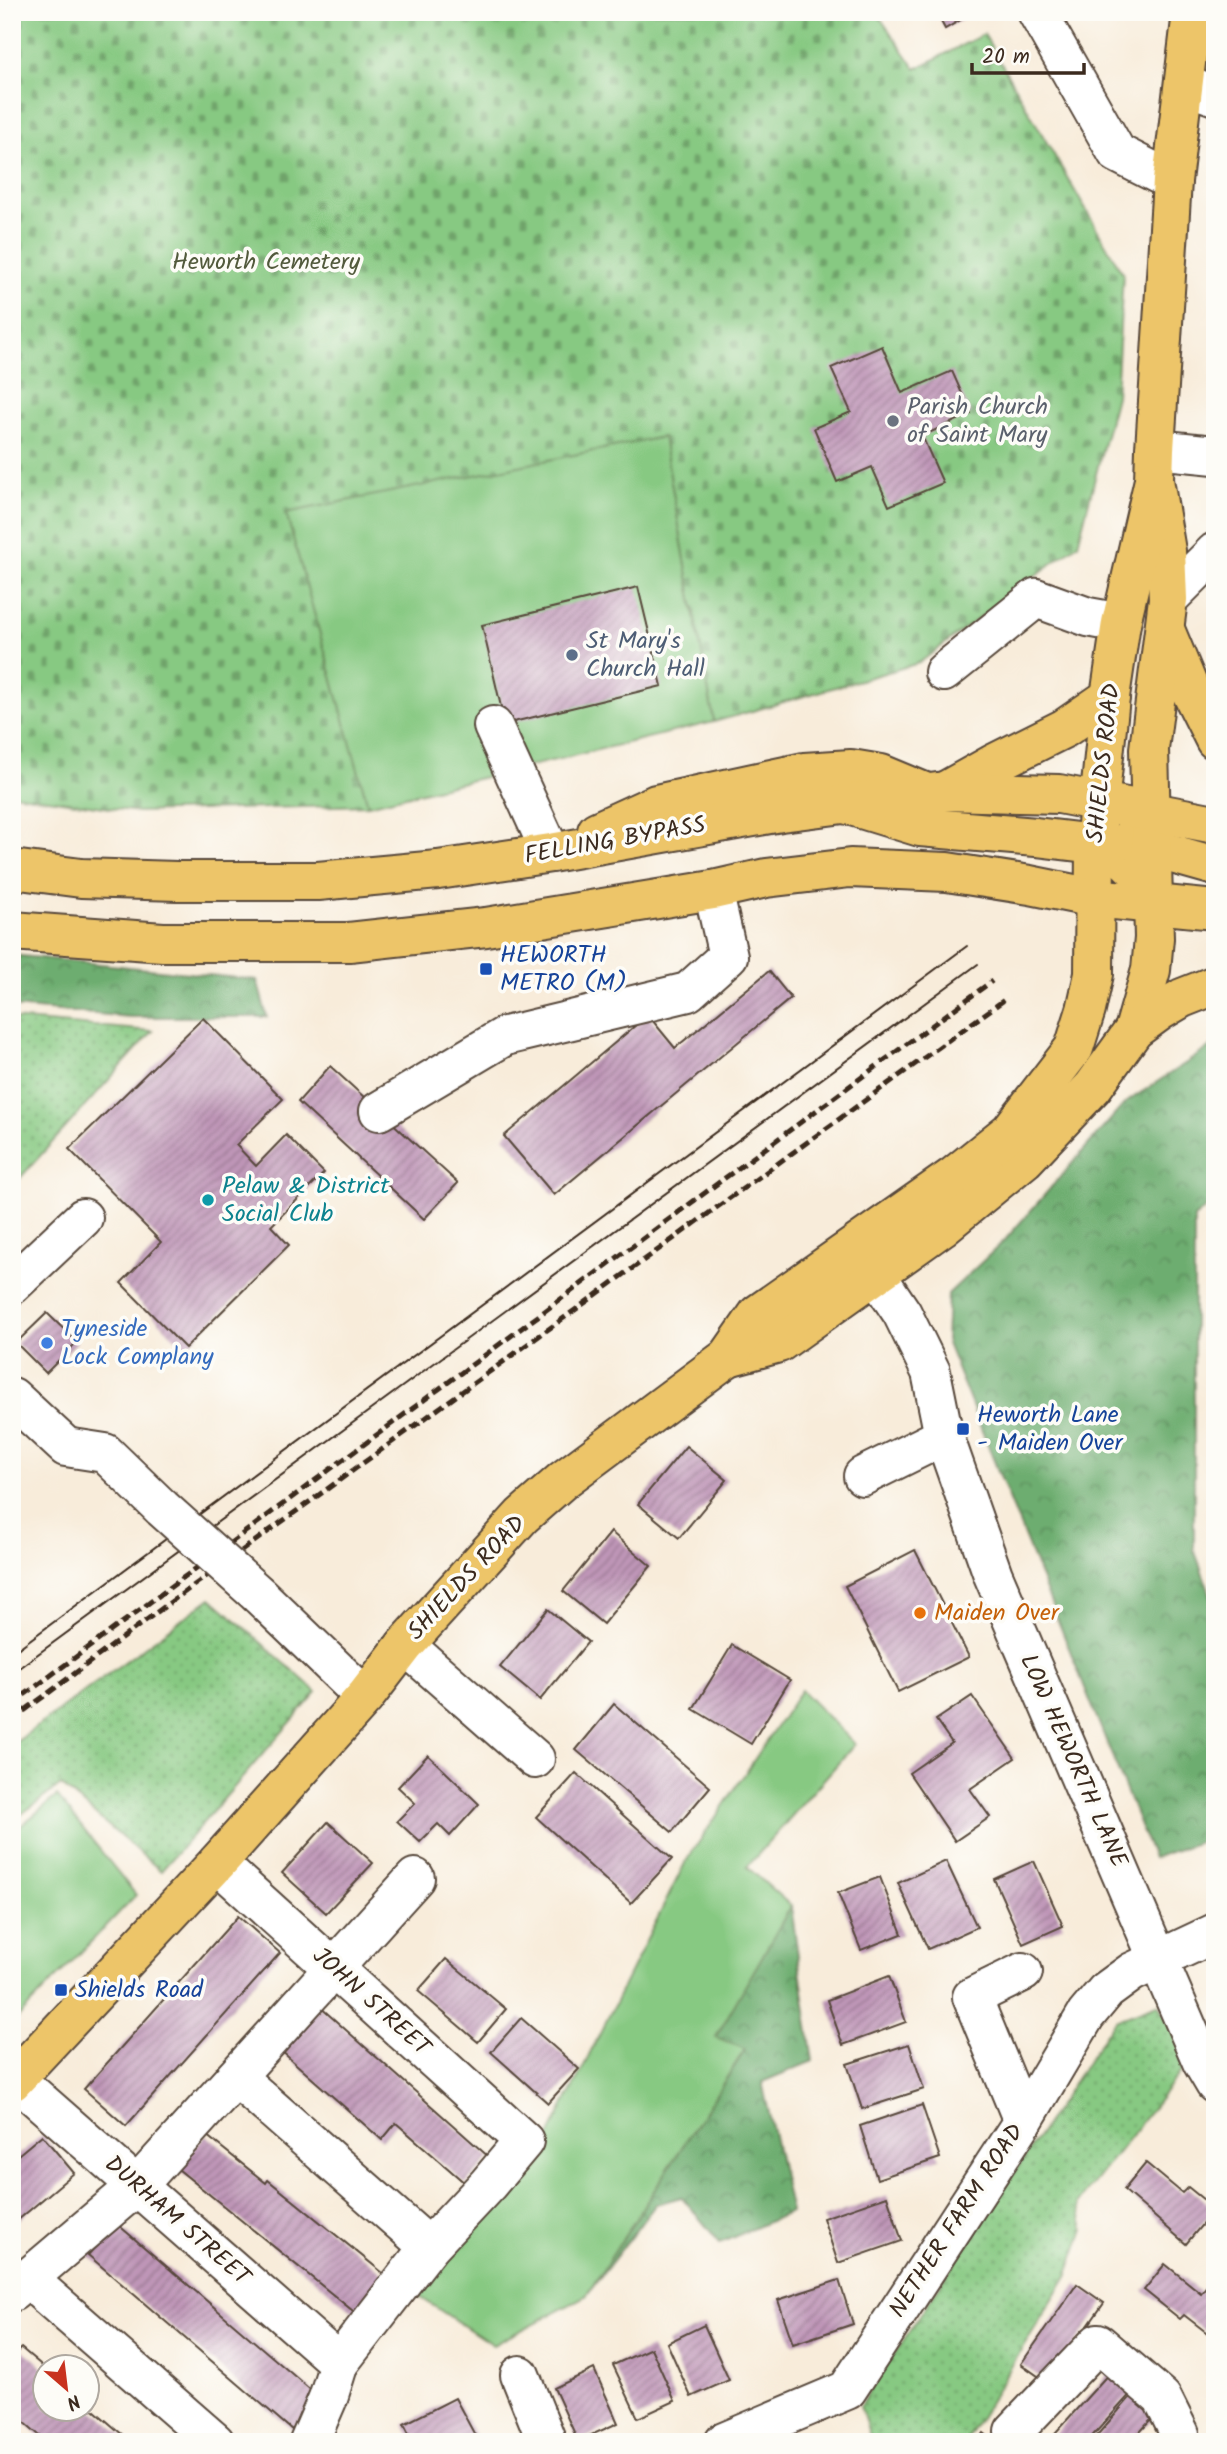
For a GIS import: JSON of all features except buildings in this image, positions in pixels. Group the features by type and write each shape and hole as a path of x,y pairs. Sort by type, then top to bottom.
{"main road":[{"name":"SHIELDS ROAD","path":"14,2081 217,1863 365,1697 405,1645 522,1516 563,1480 728,1357 758,1314 867,1260 954,1176 1010,1131 1074,1048 1094,974 1095,844 1110,697 1121,623 1154,465 1172,181 1192,12"},
{"name":"SHIELDS ROAD","path":"1177,143 1204,92 1215,19"},
{"name":"SHIELDS ROAD","path":"1134,1030 1151,970 1154,938 1149,749 1167,615 1166,551 1154,465"},
{"path":"1167,615 1191,692 1215,740"},
{"path":"551,853 656,804 804,772 851,769 881,774 935,792 1065,728 1110,697"},
{"name":"FELLING BYPASS","path":"12,869 81,878 318,881 438,870 781,812 935,792 1059,794 1100,802 1150,830 1215,824"},
{"path":"845,804 920,827 1095,844 1108,848 1130,862 1144,881 1153,903"},
{"path":"1150,830 1215,866"},
{"path":"12,931 163,943 349,942 485,927 790,875 850,868 947,872 1094,898 1215,910"},
{"path":"867,1260 969,1206 1025,1159 1093,1087 1134,1030 1160,1011 1215,985"}],"street":[{"path":"1037,12 1117,152 1172,181"},
{"path":"1154,465 1215,455"},
{"path":"1167,615 1215,552"},
{"path":"944,672 1036,597 1088,617 1121,623"},
{"path":"493,726 551,853"},
{"path":"379,1111 505,1036 688,992 728,956 713,890"},
{"path":"12,1285 83,1218"},
{"name":"LOW HEWORTH LANE","path":"867,1260 902,1313 931,1372 944,1436 993,1575 1202,2062 1215,2084"},
{"path":"12,1397 66,1447 105,1452 365,1697"},
{"path":"863,1476 944,1436"},
{"path":"405,1645 535,1759"},
{"name":"JOHN STREET","path":"217,1863 524,2141 429,2247"},
{"path":"215,2442 20,2286 137,2186 415,1878"},
{"name":"NETHER FARM ROAD","path":"723,2442 847,2390 1023,2121 1086,2015 1106,1991 1132,1972 1215,1933"},
{"path":"1023,1972 972,1997 1023,2121"},
{"path":"236,2077 429,2247 339,2363 328,2398 309,2442"},
{"name":"DURHAM STREET","path":"14,2081 339,2363"},
{"path":"1014,2431 1098,2343 1163,2398 1180,2434 1177,2442"},
{"path":"520,2375 547,2442"}],"green space":[{"name":"Heworth Cemetery","path":"12,12 876,12 916,69 984,34 1123,274 1116,396 1078,544 919,663 714,722 663,437 287,514 368,805 138,812 12,794"},
{"path":"663,437 714,722 368,805 286,513"},
{"path":"12,955 257,980 267,1017 131,1017 12,1007"},
{"path":"12,1019 153,1031 12,1187"},
{"path":"1215,1044 1215,1201 1194,1218 1194,1549 1215,1607 1215,1833 1211,1838 1153,1858 946,1341 948,1294 1005,1240 1125,1103"},
{"path":"211,1598 317,1692 161,1871 61,1785 12,1821 12,1745"},
{"path":"801,1690 855,1744 747,1867 791,1906 716,2037 745,2049 586,2296 493,2345 417,2295 545,2144 685,1863"},
{"path":"57,1796 136,1895 12,2024 12,1833"},
{"path":"791,1906 813,2061 762,2082 791,2212 720,2243 682,2197 656,2204 586,2296 745,2050 715,2038"},
{"path":"1158,2004 1191,2059 1078,2203 1084,2229 1068,2274 965,2442 872,2442 860,2406 1115,2020"}],"tram line":[{"path":"12,1653 967,946"},
{"path":"12,1673 978,964"}],"railway":[{"path":"12,1704 992,981"},
{"path":"12,1720 168,1604 1004,1000"}],"place":[{"name":"Parish Church of Saint Mary","path":"893,421"},
{"name":"St Mary's Church Hall","path":"572,655"},
{"name":"HEWORTH METRO (M)","path":"486,969"},
{"name":"Pelaw & District Social Club","path":"208,1200"},
{"name":"Tyneside Lock Complany","path":"47,1343"},
{"name":"Heworth Lane - Maiden Over","path":"963,1429"},
{"name":"Maiden Over","path":"920,1613"},
{"name":"Shields Road","path":"61,1990"}]}
